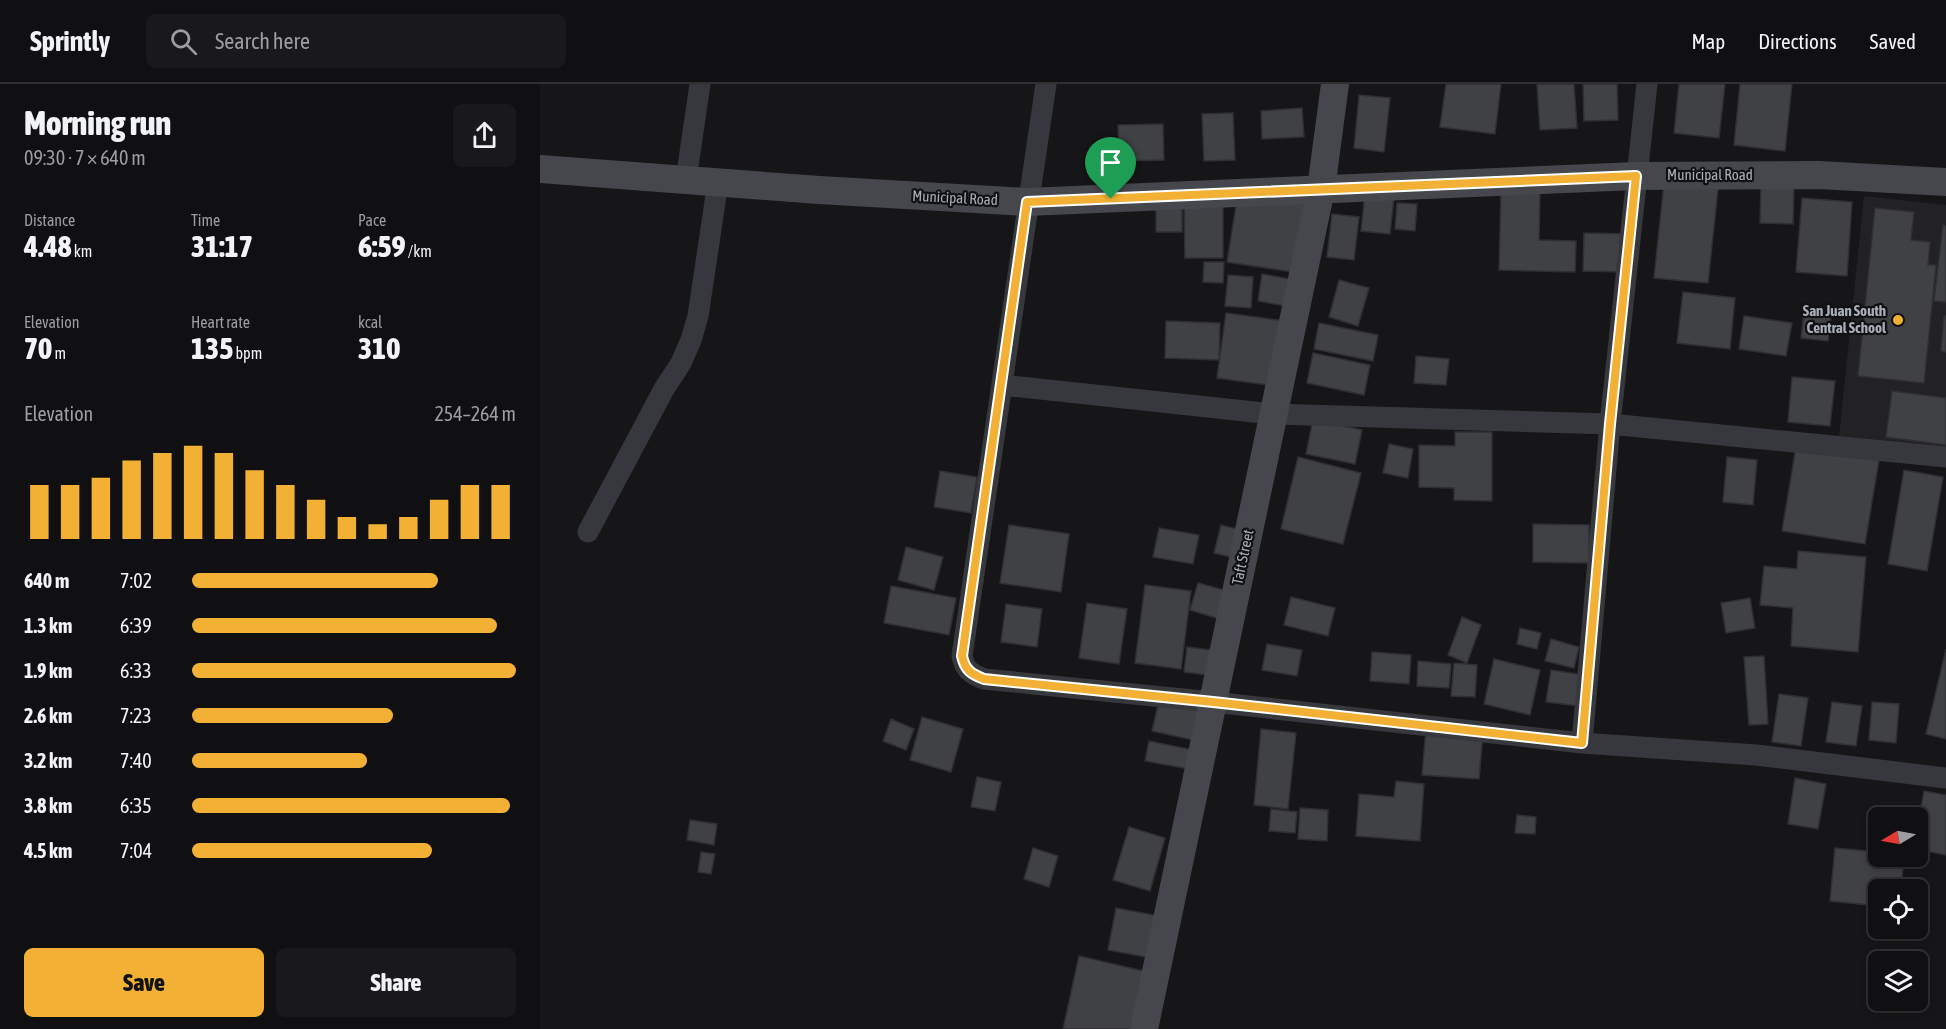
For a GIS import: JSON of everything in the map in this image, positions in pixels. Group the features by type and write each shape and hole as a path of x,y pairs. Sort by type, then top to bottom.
{"street":[{"path":"686,180 700,84"},
{"path":"1046,84 962,656 964,666 968,671 984,679 1582,743 1755,755 1946,778"},
{"name":"Taft Street","path":"1144,1029 1321,189 1335,84"},
{"path":"1582,743 1610,424 1647,84"},
{"name":"Municipal Road","path":"540,169 1027,202 1636,176 1819,175 1946,182"},
{"path":"588,532 664,389 681,363 691,340 698,316 718,182"},
{"path":"1002,385 1273,414 1610,424 1946,458"}],"shaded area":[{"name":"San Juan South Central School","path":"1864,196 1946,205 1946,447 1839,436"}],"building":[{"path":"1446,84 1501,84 1495,134 1440,127"},
{"path":"1537,84 1574,84 1577,128 1540,130"},
{"path":"1583,84 1617,84 1618,120 1584,121"},
{"path":"1679,84 1725,84 1719,138 1674,133"},
{"path":"1740,84 1792,84 1785,151 1734,145"},
{"path":"1359,95 1390,98 1384,152 1354,148"},
{"path":"1302,108 1304,137 1262,139 1261,111"},
{"path":"1233,113 1235,160 1204,161 1202,114"},
{"path":"1163,124 1164,160 1119,161 1118,125"},
{"path":"1664,183 1718,189 1708,283 1654,278"},
{"path":"1761,185 1794,186 1793,224 1760,223"},
{"path":"1501,191 1540,193 1539,240 1576,241 1575,272 1499,270"},
{"path":"1365,194 1394,197 1390,234 1361,231"},
{"path":"1802,198 1852,202 1847,276 1796,272"},
{"path":"1223,199 1223,258 1185,258 1184,200"},
{"path":"1237,200 1310,203 1299,273 1227,262"},
{"path":"1397,203 1417,204 1415,231 1395,229"},
{"path":"1156,208 1182,208 1182,232 1156,232"},
{"path":"1875,208 1914,212 1911,240 1930,242 1928,265 1936,265 1924,383 1858,376"},
{"path":"1332,214 1359,217 1354,260 1327,257"},
{"path":"1943,225 1946,226 1946,302 1934,301"},
{"path":"1584,233 1626,234 1625,272 1583,271"},
{"path":"1204,262 1224,262 1223,283 1203,282"},
{"path":"1262,274 1296,280 1291,307 1258,301"},
{"path":"1228,275 1253,277 1251,308 1225,306"},
{"path":"1339,280 1369,288 1358,326 1329,317"},
{"path":"1683,292 1735,298 1730,349 1677,343"},
{"path":"1804,312 1831,315 1828,341 1801,338"},
{"path":"1226,313 1284,321 1275,386 1217,378"},
{"path":"1744,316 1792,323 1786,356 1739,349"},
{"path":"1944,316 1946,316 1946,352 1941,351"},
{"path":"1166,321 1220,323 1219,360 1165,358"},
{"path":"1319,323 1378,335 1373,361 1314,349"},
{"path":"1313,353 1370,365 1364,395 1307,383"},
{"path":"1416,356 1449,359 1446,385 1414,383"},
{"path":"1792,377 1835,381 1830,426 1788,422"},
{"path":"1892,391 1946,398 1946,445 1886,437"},
{"path":"1313,419 1362,430 1355,464 1306,454"},
{"path":"1455,432 1492,432 1492,501 1454,500 1454,488 1419,487 1419,445 1455,446"},
{"path":"1389,444 1413,449 1408,478 1383,473"},
{"path":"1796,447 1879,460 1865,544 1782,531"},
{"path":"1298,457 1361,473 1343,544 1281,529"},
{"path":"1727,457 1757,460 1753,505 1723,502"},
{"path":"1904,470 1943,477 1927,571 1888,564"},
{"path":"940,471 977,477 971,513 934,507"},
{"path":"1533,524 1589,525 1589,563 1533,562"},
{"path":"1009,525 1069,534 1061,592 1000,583"},
{"path":"1221,525 1241,530 1235,558 1214,553"},
{"path":"1159,528 1199,535 1193,564 1153,557"},
{"path":"906,547 943,557 934,590 898,580"},
{"path":"1798,551 1866,557 1858,652 1791,646 1793,608 1760,605 1764,566 1797,569"},
{"path":"1198,583 1231,592 1223,620 1190,610"},
{"path":"1145,585 1191,591 1181,669 1135,663"},
{"path":"891,586 956,598 949,635 884,623"},
{"path":"1291,597 1335,608 1328,636 1284,625"},
{"path":"1750,598 1755,628 1726,633 1721,603"},
{"path":"1087,603 1127,609 1119,664 1079,658"},
{"path":"1006,604 1042,609 1037,647 1001,642"},
{"path":"1462,617 1481,625 1467,663 1448,655"},
{"path":"1520,628 1541,633 1537,649 1517,644"},
{"path":"1551,639 1579,647 1574,668 1545,661"},
{"path":"1267,644 1302,650 1297,676 1262,670"},
{"path":"1187,647 1219,651 1216,676 1184,672"},
{"path":"1946,649 1946,739 1926,734"},
{"path":"1372,652 1411,655 1409,684 1370,681"},
{"path":"1764,656 1768,724 1749,725 1744,657"},
{"path":"1494,659 1540,670 1530,715 1484,704"},
{"path":"1418,661 1451,664 1449,688 1417,686"},
{"path":"1454,663 1477,665 1475,697 1451,696"},
{"path":"1551,670 1584,675 1579,706 1546,702"},
{"path":"1779,694 1808,698 1801,746 1772,742"},
{"path":"1159,701 1199,710 1193,740 1152,731"},
{"path":"1832,702 1862,706 1856,746 1826,742"},
{"path":"1872,702 1899,704 1896,743 1869,740"},
{"path":"922,717 963,729 951,772 910,760"},
{"path":"891,719 914,729 906,750 883,741"},
{"path":"1261,729 1296,733 1288,809 1254,805"},
{"path":"1426,729 1483,734 1479,779 1422,775"},
{"path":"1149,741 1193,750 1189,769 1145,761"},
{"path":"977,777 1001,782 995,811 971,807"},
{"path":"1795,778 1826,784 1818,829 1788,824"},
{"path":"1396,781 1424,784 1420,841 1356,836 1359,794 1394,797"},
{"path":"1924,791 1946,795 1946,855 1928,851 1928,807 1921,807"},
{"path":"1300,808 1328,810 1327,841 1298,839"},
{"path":"1271,809 1297,812 1295,833 1269,831"},
{"path":"1517,815 1536,817 1535,834 1515,833"},
{"path":"690,820 717,824 714,845 687,840"},
{"path":"1129,827 1165,838 1150,891 1113,880"},
{"path":"1033,848 1058,856 1049,887 1024,879"},
{"path":"1835,848 1868,851 1868,867 1903,867 1902,879 1868,879 1868,905 1830,901"},
{"path":"701,852 715,854 711,874 698,872"},
{"path":"1116,908 1159,916 1151,958 1108,950"},
{"path":"1079,956 1152,973 1139,1029 1063,1029"}],"place":[{"name":"San Juan South Central School","path":"1898,320"}],"route":[{"path":"1636,176 1610,424 1582,743 984,679 968,671 964,666 962,656 1027,202 1111,199 1636,176"}]}
